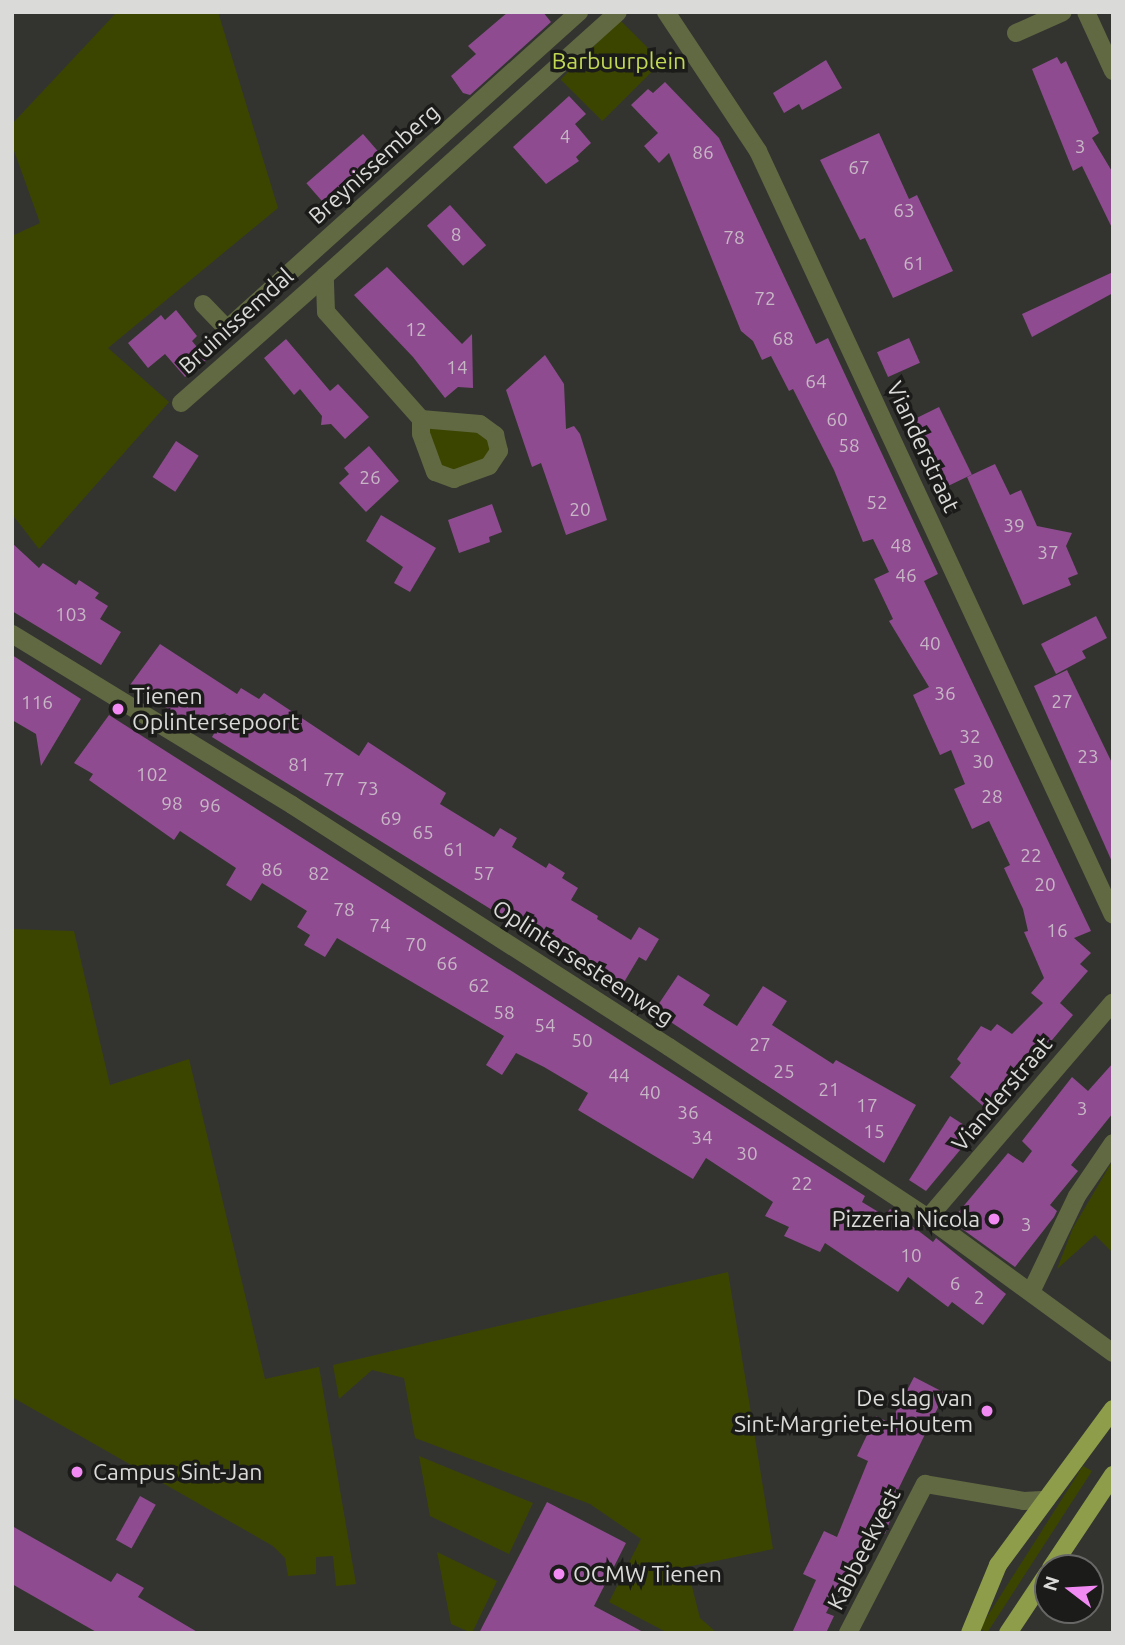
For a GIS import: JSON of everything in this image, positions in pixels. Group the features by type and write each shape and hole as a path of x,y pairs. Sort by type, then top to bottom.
{"main road":[{"path":"970,1633 999,1565 1113,1409"},
{"path":"1060,1554 1113,1475"},
{"path":"1008,1633 1034,1594"}],"street":[{"name":"Breynissemberg","path":"203,304 228,328 579,12"},
{"name":"Bruinissemdal","path":"181,403 618,12"},
{"name":"Vianderstraat","path":"666,12 758,151 1113,915"},
{"path":"1016,33 1063,12"},
{"path":"1086,12 1113,71"},
{"name":"Bruinissemdal","path":"325,276 326,313 421,419"},
{"path":"421,419 480,424 495,435 499,451 489,466 454,479 435,472 421,435 421,419"},
{"name":"Oplintersesteenweg","path":"12,634 292,806 929,1218 1113,1353"},
{"name":"Vianderstraat","path":"929,1218 1113,1002"},
{"path":"1031,1292 1077,1196 1113,1143"},
{"name":"Kabbeekvest","path":"848,1633 925,1484 1024,1501 1046,1500"}],"green space":[{"path":"117,12 218,12 278,208 108,348 169,402 39,549 12,514 12,236 40,223 12,145 12,124"},
{"name":"Barbuurplein","path":"620,20 662,62 602,121 561,79"},
{"path":"421,419 495,435 489,466 435,472"},
{"path":"12,929 74,931 110,1085 189,1059 265,1379 319,1367 356,1584 336,1586 333,1556 316,1557 316,1574 288,1576 285,1558 273,1546 12,1397"},
{"path":"1113,1160 1113,1253 1095,1235 1057,1269 1073,1228"},
{"path":"728,1272 773,1549 687,1567 700,1618 717,1633 668,1633 609,1602 641,1539 590,1504 415,1438 404,1378 372,1370 339,1399 333,1365"},
{"path":"419,1456 533,1503 509,1554 430,1516"},
{"path":"1083,1466 1092,1471 1038,1554 1034,1554 1034,1560 987,1633 980,1628"},
{"path":"437,1552 497,1581 472,1633 451,1624"}],"building":[{"path":"508,12 543,12 551,22 470,95 463,93 451,76 476,54 468,46"},
{"path":"1057,57 1061,64 1066,61 1099,133 1092,138 1113,173 1113,230 1082,166 1073,171 1032,69"},
{"path":"826,60 842,88 802,110 799,104 784,113 773,93"},
{"path":"665,82 719,138 816,344 828,338 938,574 924,581 1091,931 1074,938 1091,953 1080,964 1088,971 1060,1003 1073,1015 991,1113 950,1077 961,1063 957,1059 981,1026 991,1031 997,1024 1012,1034 1043,1003 1031,993 1044,978 1024,932 1028,931 1023,909 1004,868 1010,865 989,821 972,829 954,789 965,784 951,750 940,755 913,695 929,687 889,621 893,619 874,579 889,572 873,539 863,542 834,470 793,389 789,391 771,356 762,360 753,341 741,331 669,153 659,163 644,146 658,133 631,105 648,89 653,93"},
{"path":"569,96 586,114 575,124 591,143 576,157 579,161 546,184 513,147"},
{"path":"879,133 909,199 917,195 953,271 893,298 865,238 860,240 820,160"},
{"path":"363,134 384,158 327,207 306,183"},
{"path":"450,205 486,245 463,266 427,226"},
{"path":"387,267 462,344 472,334 473,388 458,387 445,398 413,357 354,295"},
{"path":"1113,272 1113,293 1032,337 1022,314"},
{"path":"176,310 197,336 192,341 207,359 185,377 165,354 148,368 128,343 161,315 165,320"},
{"path":"909,338 920,363 888,377 877,352"},
{"path":"286,339 330,391 338,384 369,417 345,439 331,424 321,425 322,416 300,389 294,395 264,358"},
{"path":"545,355 564,384 566,429 574,426 580,434 607,520 566,535 541,463 532,467 506,390"},
{"path":"939,407 972,474 941,489 908,422"},
{"path":"176,441 199,456 175,492 153,477"},
{"path":"369,446 399,481 366,512 339,483 349,474 344,468"},
{"path":"995,464 1010,495 1021,490 1037,526 1072,533 1066,546 1078,574 1068,578 1071,585 1023,605 967,477"},
{"path":"492,504 502,532 489,537 490,542 459,553 448,520"},
{"path":"381,515 436,548 410,592 394,583 403,567 366,541"},
{"path":"12,543 39,568 43,563 76,585 79,580 99,593 95,598 108,606 100,619 121,632 101,665 12,611"},
{"path":"1096,616 1107,638 1082,651 1086,658 1056,674 1041,644"},
{"path":"160,644 237,694 241,688 259,699 264,693 359,756 368,742 446,793 440,804 494,837 500,828 517,838 512,847 546,868 549,863 565,873 562,878 578,888 571,900 598,916 597,919 631,940 639,927 659,939 646,961 639,957 620,989 212,737 226,713 190,723 130,685"},
{"path":"12,655 81,699 41,766 36,734 12,720"},
{"path":"1067,670 1113,765 1113,864 1034,686"},
{"path":"109,715 865,1196 862,1202 885,1216 890,1209 933,1242 936,1238 1006,1294 983,1325 952,1302 948,1307 908,1277 898,1292 825,1243 820,1252 784,1236 789,1227 765,1216 773,1202 706,1158 693,1179 578,1110 588,1093 544,1067 516,1053 502,1075 486,1065 504,1036 337,938 325,957 304,945 310,935 297,927 307,911 262,883 251,901 226,885 236,868 180,831 174,840 89,780 93,774 74,763"},
{"path":"678,975 710,995 703,1005 737,1026 763,986 787,1001 772,1025 833,1064 836,1060 916,1105 884,1163 654,1011"},
{"path":"1113,1063 1113,1113 1071,1165 1078,1171 1050,1205 1057,1211 1054,1217 1015,1267 951,1221 1008,1153 1023,1163 1032,1151 1022,1141 1072,1077 1088,1091"},
{"path":"950,1116 975,1132 926,1191 909,1180"},
{"path":"914,1377 945,1393 896,1494 900,1495 885,1534 878,1531 853,1583 844,1579 826,1613 834,1616 826,1633 792,1633 816,1580 803,1574 824,1531 837,1537 868,1461 857,1456 876,1416 890,1423"},
{"path":"140,1496 156,1505 132,1548 116,1540"},
{"name":"OCMW Tienen","path":"547,1502 626,1543 594,1606 645,1633 479,1633"},
{"path":"12,1526 111,1582 117,1573 144,1588 138,1597 199,1633 98,1633 12,1584"}],"place":[{"name":"Tienen Oplintersepoort","path":"118,709"},
{"name":"Pizzeria Nicola","path":"994,1219"},
{"name":"De slag van Sint-Margriete-Houtem","path":"987,1411"},
{"name":"Campus Sint-Jan","path":"77,1472"},
{"name":"OCMW Tienen","path":"559,1574"}]}
